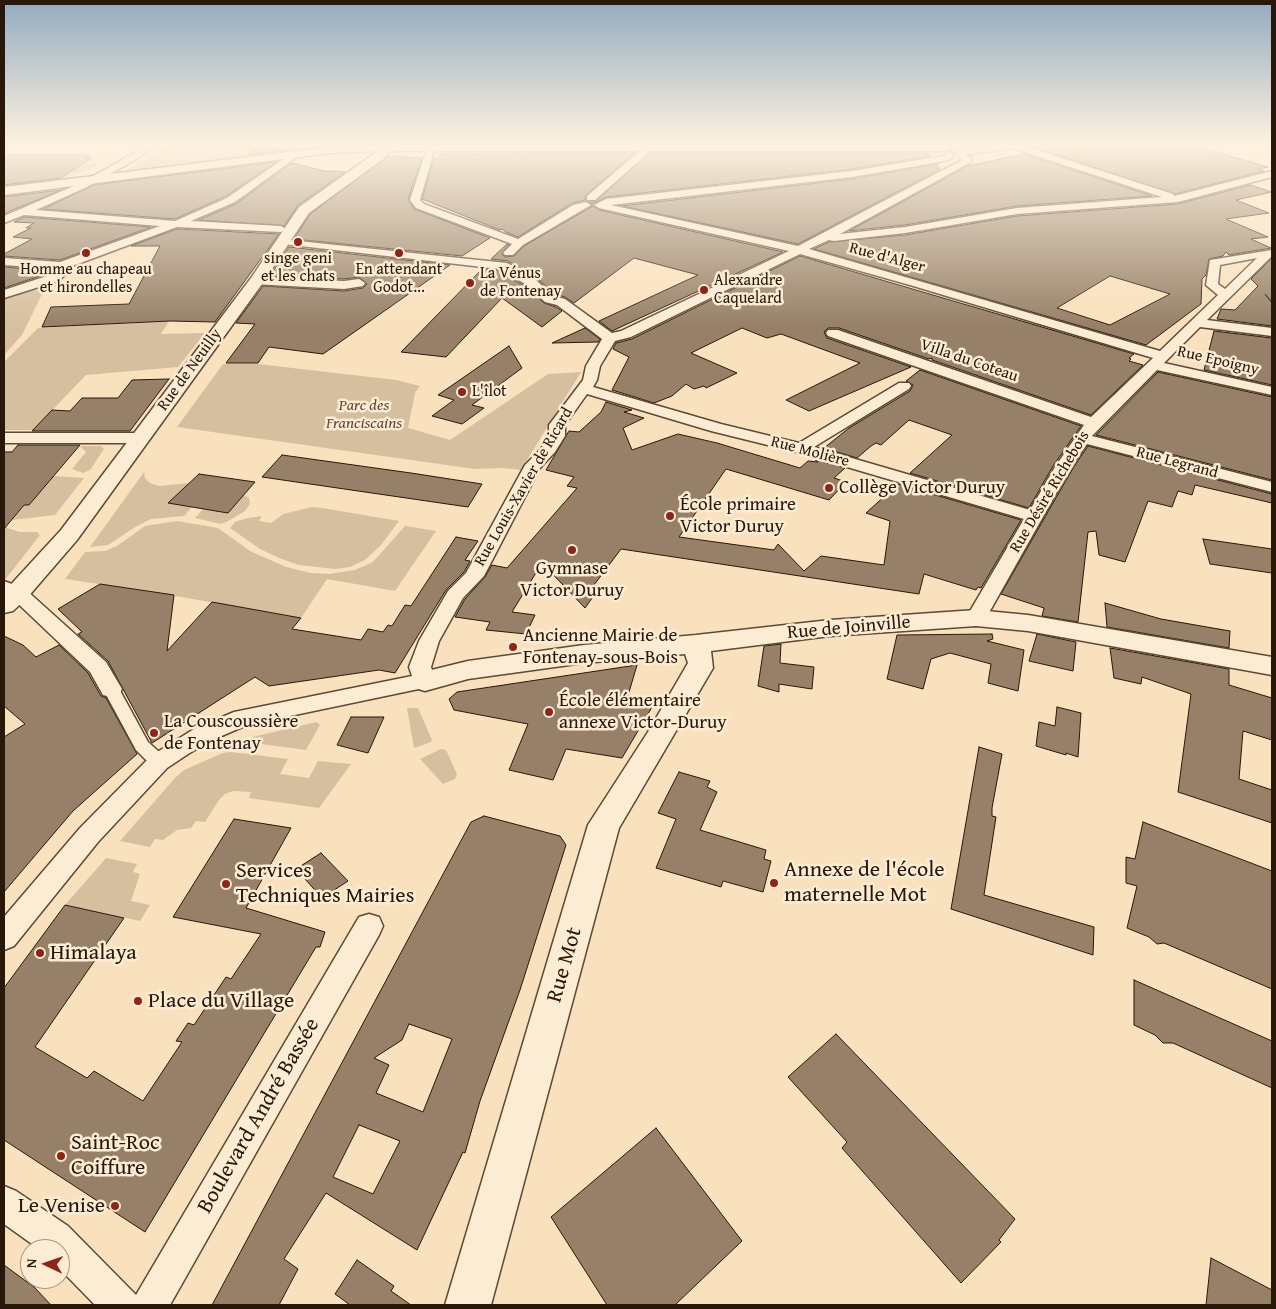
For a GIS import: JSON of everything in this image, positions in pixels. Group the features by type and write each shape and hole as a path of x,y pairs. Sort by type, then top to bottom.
{"street":[{"path":"4,220 41,204"},
{"path":"4,261 61,266 176,224 222,204"},
{"name":"Rue de Neuilly","path":"8,595 69,535 257,281 282,235 309,204"},
{"path":"418,204 520,243"},
{"path":"493,265 520,243 577,207 591,204"},
{"name":"Rue d'Alger","path":"601,204 797,250 914,282 1160,361"},
{"path":"24,212 176,224 282,235 510,268 532,283 535,288 550,299 561,302 591,323 595,329 610,338 626,334 824,238 887,204"},
{"path":"824,238 905,230 1017,211 1110,204"},
{"name":"Rue Désiré Richebois","path":"1227,296 1212,285 1214,262 1271,253"},
{"name":"Rue Désiré Richebois","path":"976,618 1034,517 1082,438 1094,423 1271,253"},
{"path":"4,294 54,278 60,274 61,266"},
{"path":"257,281 344,285 359,283"},
{"path":"1198,323 1272,332"},
{"name":"Villa du Coteau","path":"833,333 1094,423"},
{"name":"Rue Louis-Xavier de Ricard","path":"426,681 420,666 429,641 455,595 478,568 533,464 547,452 557,436 557,425 585,389 590,380 593,366 610,338"},
{"name":"Rue Epoigny","path":"1160,361 1272,391"},
{"path":"801,448 904,386"},
{"name":"Rue Molière","path":"585,389 717,428 801,448 1034,517"},
{"path":"4,438 140,438"},
{"name":"Rue Legrand","path":"1082,438 1272,487"},
{"path":"8,595 98,667 142,746 159,762"},
{"name":"Rue de Joinville","path":"426,681 468,670 642,647 696,644 830,628 976,618 1028,623 1272,666"},
{"name":"Rue Mot","path":"473,1302 604,825 658,740 700,668 701,663 696,644"},
{"path":"4,937 89,835 159,762 202,735 242,718 348,694 426,681"},
{"name":"Boulevard André Bassée","path":"150,1305 370,926"},
{"path":"4,1203 55,1240 121,1305"}],"green space":[{"path":"34,290 43,292 22,335 4,355 4,298"},
{"path":"169,321 161,334 205,333 178,367 86,375 33,430 4,430 4,362 38,328"},
{"name":"Parc des Franciscains","path":"223,364 258,364 396,380 420,386 415,393 408,428 450,440 548,374 581,372 521,470 504,468 475,469 177,427"},
{"path":"80,446 101,446 104,449 90,470 83,473 72,469 86,452"},
{"path":"144,472 145,478 150,483 159,486 189,483 168,503 192,507 184,516 151,519 108,545 90,547"},
{"path":"53,476 84,478 55,515 12,520 24,505 29,505"},
{"path":"244,495 249,498 250,504 245,511 228,521 221,524 195,518 203,509 228,512"},
{"path":"312,507 399,521 381,545 365,560 350,567 335,569 299,565 279,558 260,549 230,528 235,522 262,516 259,521 271,523 283,514"},
{"path":"177,521 218,528 250,551 286,567 311,573 329,574 355,570 373,562 405,526 436,531 395,591 327,579 301,618 147,591 65,579 85,552 105,551 117,546 145,526"},
{"path":"4,527 20,532 37,532 40,535 4,581"},
{"path":"407,708 418,708 432,740 431,742 414,748"},
{"path":"317,722 320,725 306,750 247,742 252,737"},
{"path":"441,749 446,750 457,774 455,779 443,784 420,759"},
{"path":"231,752 288,759 280,774 309,778 318,761 351,764 319,808 249,798 251,792 233,791 225,794 219,800 205,822 196,821 191,828 177,830 163,840 155,839 150,847 120,841 184,770 223,753"},
{"path":"106,858 137,864 133,872 140,874 131,901 150,905 140,921 65,905"}],"building":[{"path":"4,204 27,204 10,211 4,214"},
{"path":"53,204 208,204 175,219 43,209"},
{"path":"236,204 299,204 284,226 199,220"},
{"path":"323,204 411,204 414,209 490,238 462,256 294,239 310,214"},
{"path":"435,204 570,204 518,237 502,229 500,230"},
{"path":"638,204 874,204 798,244 622,206"},
{"path":"898,204 1043,204 1017,206 905,225 849,231"},
{"path":"1177,204 1246,204 1269,213 1226,219 1268,237 1251,239 1271,248 1229,255 1226,252 1223,256 1209,259 1206,275 1202,279 1201,304 1146,345 814,249 829,242 905,235 1017,216","holes":["1110,276 1170,294 1110,325 1057,308"]},
{"path":"593,206 599,210 783,252 612,331 599,321 698,275 634,258 574,303 565,297 554,294 537,278 508,261 491,259 507,244 509,245 502,254 505,257 514,256 524,246"},
{"path":"24,217 151,227 60,260 4,256 4,254 32,239 13,237 31,228 26,228 34,223 14,222"},
{"path":"177,229 279,234 215,322 170,321 42,327 51,307 129,304 160,246 131,246"},
{"path":"289,247 450,265 323,354 269,347 258,363 226,363 255,324 236,323 263,286 344,291 363,288 367,284 359,277 344,279 270,276"},
{"path":"800,256 1134,354 1129,358 1131,359 1129,361 1143,365 1091,415 932,360 932,358 929,359 839,328 828,328 824,332 827,338 911,367 809,411 786,400 860,363 781,334 767,338 742,328 691,353 737,373 706,388 704,386 694,389 686,384 672,396 654,403 612,390 629,357 613,349 616,343 632,339"},
{"path":"1272,258 1272,302 1265,294 1272,303 1272,326 1217,319 1221,309 1235,310 1258,286 1251,279"},
{"path":"4,267 51,271 4,288"},
{"path":"482,269 499,271 526,287 544,303 562,311 542,327 502,298 446,357 401,352"},
{"path":"585,328 600,339 598,342 552,343"},
{"path":"1214,331 1272,338 1272,385 1204,370"},
{"name":"L'îlot","path":"509,346 522,368 472,405 484,408 462,424 432,416 454,400 438,395"},
{"path":"920,370 1081,426 1053,466 1029,508 910,473 952,435 909,420 881,445 876,443 857,458 824,448 849,428 910,391 913,385 906,381"},
{"path":"1158,372 1272,397 1272,480 1096,435"},
{"path":"169,379 130,431 32,431 52,410 70,411 82,398 118,398 132,380"},
{"path":"606,402 632,410 624,412 644,418 623,428 632,450 678,434 717,443 800,468 808,461 818,462 814,459 845,468 834,478 846,482 829,500 726,469 679,537 774,550 778,544 804,571 821,556 884,565 890,521 866,513 898,484 1021,520 981,588 978,587 976,590 924,574 919,594 621,549 594,585 600,587 585,608 542,563 512,612 535,615 526,634 486,630 490,622 455,617 465,599 485,577 492,565 507,568 577,488 567,486 574,477 546,470 569,431 579,432 601,412"},
{"path":"18,445 80,445 29,505 24,505 4,529 4,452 12,452"},
{"path":"1088,446 1272,494 1272,503 1195,485 1192,495 1178,491 1172,507 1148,501 1125,562 1099,555 1096,531 1088,532 1078,622 1042,616 1044,608 1001,594 1073,468"},
{"path":"282,455 482,484 468,507 262,477"},
{"path":"199,474 255,482 228,513 168,503"},
{"path":"456,537 478,541 465,560 470,561 464,572 446,590 395,673 379,670 269,686 255,677 152,743 108,661 78,634 82,632 58,609 100,584 174,595 167,651 212,602 301,618 292,629 361,640 368,629 383,632 388,625 392,626 405,605 411,606"},
{"path":"1203,539 1272,549 1272,573 1210,564"},
{"path":"1105,603 1161,619 1230,631 1229,648 1107,627"},
{"path":"992,634 993,639 987,641 1024,650 1018,691 988,683 991,664 950,653 931,659 923,689 887,679 897,635"},
{"path":"1037,634 1076,642 1073,671 1029,661"},
{"path":"4,636 23,645 36,657 59,645 88,673 101,696 106,698 137,754 73,811 4,892 4,737 25,724 4,706"},
{"path":"781,644 780,663 814,667 812,689 779,684 779,692 758,686 764,646"},
{"path":"1110,648 1229,669 1229,685 1272,698 1272,740 1243,731 1239,779 1272,790 1272,823 1178,792 1191,694 1142,677 1141,684 1114,678"},
{"path":"637,665 627,699 655,702 622,758 566,749 553,780 509,770 528,724 454,710 449,699 457,692"},
{"path":"1057,707 1081,713 1078,757 1036,746 1039,722 1055,726"},
{"path":"351,717 384,717 368,753 337,745"},
{"path":"979,747 1002,754 992,808 992,816 996,817 984,895 1094,927 1093,955 951,909"},
{"path":"679,772 710,781 707,787 717,792 700,830 766,850 764,859 771,861 763,892 723,881 721,887 656,868 676,819 658,813"},
{"path":"484,816 560,836 566,845 520,990 480,1101 465,1153 463,1152 417,1250 326,1193 284,1259 298,1269 279,1305 212,1305 471,822","holes":["409,1024 452,1039 423,1112 376,1093 389,1065 374,1058 402,1040","359,1125 400,1141 373,1194 333,1177"]},
{"path":"234,819 291,828 246,908 325,932 320,947 316,947 145,1232 4,1140 4,988 65,905 124,918 35,1047 87,1078 94,1071 143,1101 182,1042 176,1041 188,1023 194,1025 226,977 231,979 261,934 173,917"},
{"path":"1143,822 1272,871 1272,989 1164,943 1157,944 1149,937 1127,928 1137,886 1126,883 1126,857 1135,859"},
{"path":"321,853 348,881 322,898 296,869"},
{"path":"1134,980 1272,1041 1272,1088 1173,1043 1163,1043 1155,1035 1134,1025"},
{"path":"836,1034 1015,1219 999,1240 1001,1242 961,1283 842,1148 847,1142 788,1077"},
{"path":"656,1128 742,1241 675,1305 607,1305 551,1217"},
{"path":"1211,1258 1272,1290 1272,1305 1206,1305"},
{"path":"357,1260 394,1286 391,1291 411,1305 350,1305 335,1294"},
{"path":"4,1265 20,1277 20,1289 36,1289 51,1305 4,1305"}],"place":[{"name":"singe geni et les chats","path":"298,242"},
{"name":"Homme au chapeau et hirondelles","path":"86,253"},
{"name":"En attendant Godot...","path":"399,253"},
{"name":"La Vénus de Fontenay","path":"470,283"},
{"name":"Alexandre Caquelard","path":"704,290"},
{"name":"L'îlot","path":"462,392"},
{"name":"Collège Victor Duruy","path":"829,488"},
{"name":"École primaire Victor Duruy","path":"670,516"},
{"name":"Gymnase Victor Duruy","path":"572,550"},
{"name":"Ancienne Mairie de Fontenay-sous-Bois","path":"513,647"},
{"name":"École élémentaire annexe Victor-Duruy","path":"549,712"},
{"name":"La Couscoussière de Fontenay","path":"154,733"},
{"name":"Annexe de l'école maternelle Mot","path":"774,883"},
{"name":"Services Techniques Mairies","path":"226,884"},
{"name":"Himalaya","path":"40,953"},
{"name":"Place du Village","path":"138,1001"},
{"name":"Saint-Roc Coiffure","path":"61,1156"},
{"name":"Le Venise","path":"115,1206"}]}
